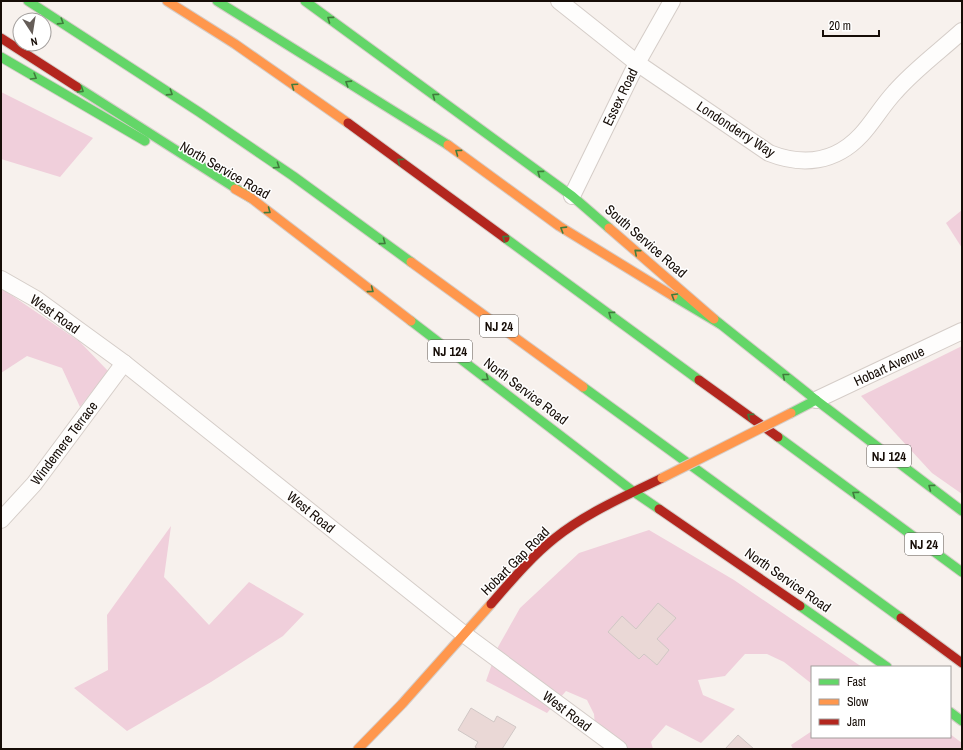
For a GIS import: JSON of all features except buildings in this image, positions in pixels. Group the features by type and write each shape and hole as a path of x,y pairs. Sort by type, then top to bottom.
{"main road":[{"name":"NJ 24","path":"28,1 293,176 962,663"},
{"name":"NJ 24","path":"168,1 235,44 335,114 962,572"},
{"path":"217,1 452,148 559,226 720,324"},
{"name":"South Service Road","path":"305,1 572,196 720,324 816,400 962,511"},
{"path":"1,38 250,198"},
{"name":"North Service Road","path":"1,57 108,120 250,198 634,492 777,589 886,666"},
{"name":"Hobart Gap Road","path":"358,749 402,704 465,635 521,570 555,538 588,516 816,400"},
{"path":"951,713 962,721"}],"street":[{"name":"Londonderry Way","path":"559,1 637,63 769,153 783,158 799,161 822,159 836,154 850,146 861,135 895,92 962,31"},
{"name":"Essex Road","path":"572,196 637,63 672,1"},
{"name":"West Road","path":"1,279 36,299 124,363 465,635 619,749"},
{"name":"Hobart Avenue","path":"816,400 962,331"},
{"name":"Windemere Terrace","path":"1,520 34,484 124,363"}],"shaded area":[{"path":"1,92 93,138 60,177 1,159"},
{"path":"962,210 962,248 946,223"},
{"path":"1,288 80,342 108,371 80,407 62,368 27,356 1,373"},
{"path":"962,346 962,494 932,473 861,396"},
{"path":"171,526 164,577 209,625 249,582 304,614 283,636 211,682 127,731 74,688 108,670 107,615"},
{"path":"649,530 734,580 861,666 811,666 811,683 784,662 767,654 745,654 725,676 698,680 703,695 735,709 701,743 666,725 651,742 653,749 609,749 596,738 594,714 587,700 566,691 547,713 486,681 498,647 520,608 579,553"},
{"path":"811,732 811,738 951,738 951,735 962,743 962,749 793,749 791,745"}],"traffic: fast":[{"path":"28,1 199,112 293,176 411,262"},
{"path":"217,1 448,145"},
{"path":"305,1 572,196 609,228"},
{"path":"1,57 145,141"},
{"path":"77,87 251,198"},
{"path":"505,238 699,380"},
{"path":"673,296 720,324"},
{"path":"714,319 816,400 962,511"},
{"path":"411,321 634,492 659,509"},
{"path":"583,387 901,618"},
{"path":"791,413 816,400"},
{"path":"778,437 962,572"},
{"path":"800,606 886,666"},
{"path":"951,713 962,721"}],"traffic: slow":[{"path":"167,1 235,44 348,123"},
{"path":"448,145 559,226 673,296"},
{"path":"235,189 251,198 411,321"},
{"path":"609,228 714,319"},
{"path":"411,262 583,387"},
{"path":"662,478 791,413"},
{"path":"358,749 402,704 491,604"}],"traffic: jam":[{"path":"1,38 77,87"},
{"path":"348,123 505,238"},
{"path":"699,380 778,437"},
{"path":"491,604 529,561 546,545 567,529 607,505 662,478"},
{"path":"659,509 800,606"},
{"path":"901,618 962,663"}]}
